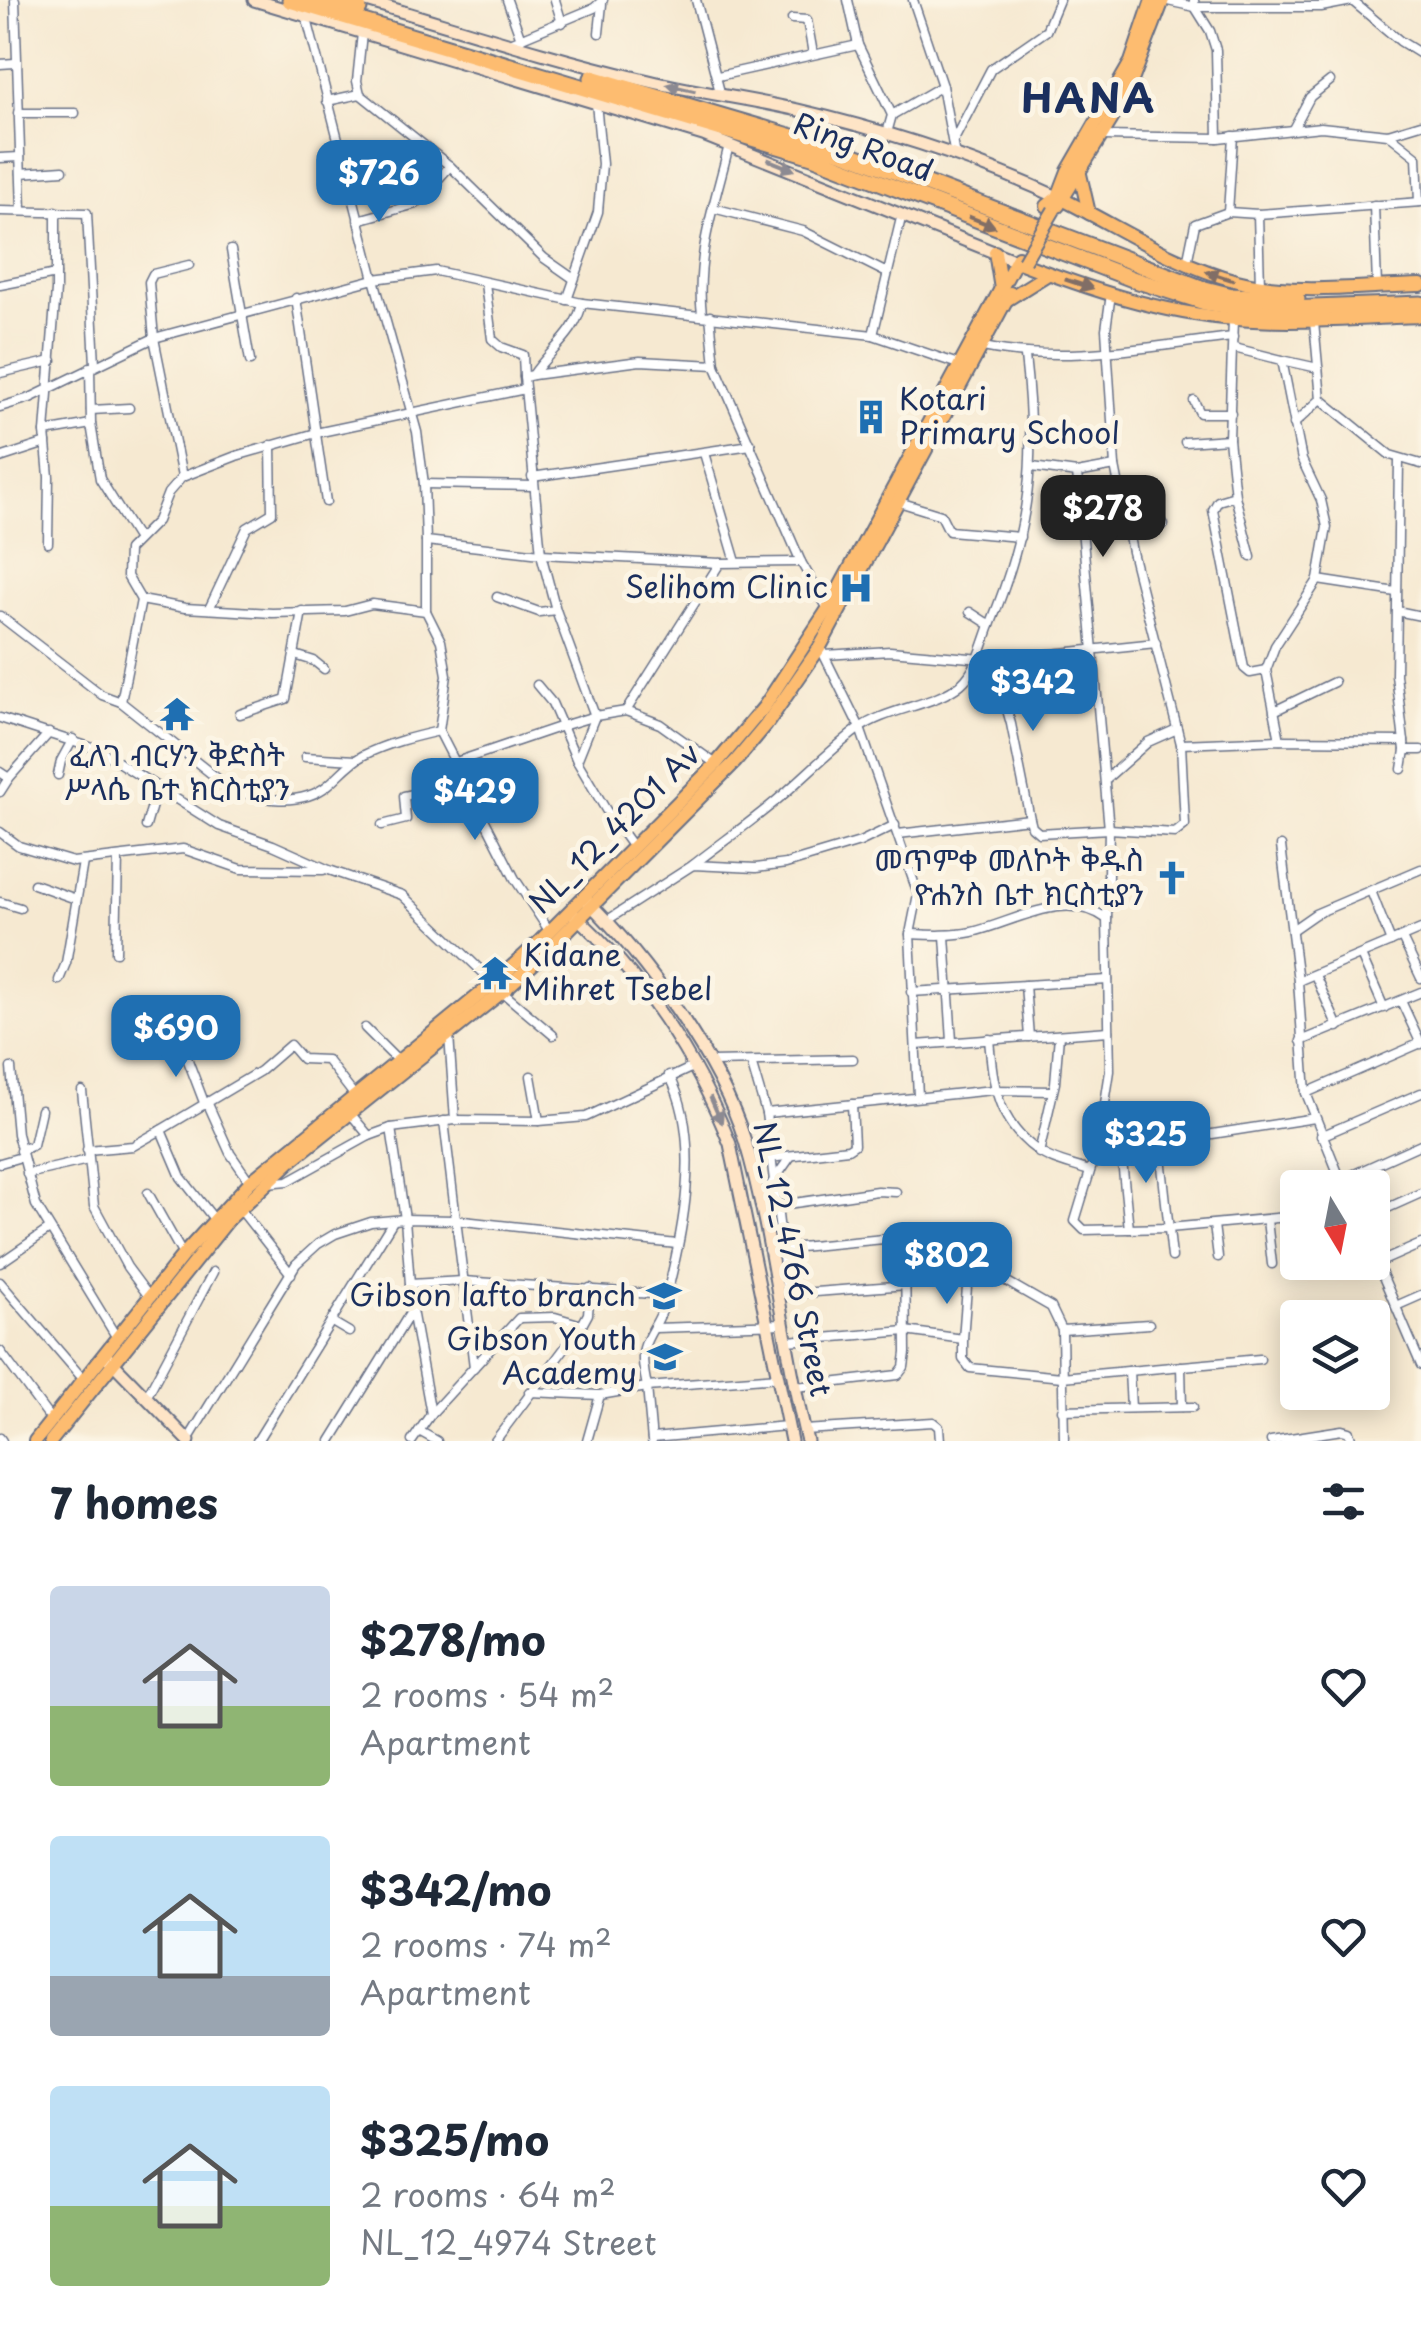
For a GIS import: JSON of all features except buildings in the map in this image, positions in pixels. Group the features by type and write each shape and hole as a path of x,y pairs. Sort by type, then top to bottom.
{"highway":[{"name":"Ring Road","path":"290,0 812,156 1135,280 1205,302 1258,310 1421,304"},
{"name":"Ring Road","path":"327,0 844,152 1201,288 1256,298 1421,295"}],"main road":[{"path":"1056,203 1068,171 1131,62 1152,0"},
{"path":"1004,297 1056,203 1080,174 1126,96 1164,0"},
{"path":"1080,174 1089,213"},
{"path":"1056,203 1089,213 1187,263 1260,286 1421,285"},
{"path":"995,252 1004,297"},
{"path":"1021,261 1111,294 1233,319 1314,322 1421,316"},
{"path":"1004,297 1048,274"},
{"name":"NL_12_4201 Av","path":"587,901 735,762 823,651 984,347 1004,297"},
{"name":"NL_12_4201 Av","path":"51,1441 109,1359 240,1209 350,1113 449,1035 574,915 632,846 716,764 764,707 828,609 961,364 1004,297"},
{"name":"NL_12_4201 Av","path":"35,1441 84,1380 109,1359 118,1338 183,1255 250,1182 397,1060 498,987 550,932 574,915"}],"street":[{"path":"15,0 22,210"},
{"path":"254,0 729,145 1021,261"},
{"path":"363,0 624,75 795,110 887,134 955,156 1056,203"},
{"path":"507,0 515,41"},
{"path":"555,0 562,22"},
{"path":"696,0 721,96"},
{"path":"848,0 858,45 892,115 887,134"},
{"path":"913,0 942,86 955,156"},
{"path":"954,140 991,69 1046,31 1059,0"},
{"path":"1164,0 1195,4 1352,0 1421,54"},
{"path":"515,41 597,3 599,33"},
{"path":"1195,4 1216,50 1218,138"},
{"path":"306,15 410,414 424,484 426,611 442,641 448,676 439,731 515,879 550,932"},
{"path":"792,18 807,20 813,54"},
{"path":"362,31 357,81 360,94 450,166 544,258 574,279"},
{"path":"718,76 858,45"},
{"path":"0,64 15,63"},
{"path":"1293,129 1310,97 1330,81"},
{"path":"892,115 942,86"},
{"path":"327,102 360,94"},
{"path":"567,300 598,212 602,164 596,103"},
{"path":"18,114 74,113"},
{"path":"1102,136 1218,138 1338,127 1388,134 1421,124"},
{"path":"1187,263 1194,224 1228,212 1258,214 1420,202 1417,157 1388,134"},
{"path":"1228,212 1232,136"},
{"path":"729,145 700,260 715,365 802,562 828,609"},
{"path":"0,158 20,157"},
{"path":"358,220 416,204 450,166"},
{"path":"21,173 63,170"},
{"path":"1374,205 1377,286"},
{"path":"714,208 803,231 887,273"},
{"path":"0,211 87,214 91,410 100,479 137,538"},
{"path":"48,543 45,432 52,361 56,211"},
{"path":"873,335 902,214"},
{"path":"1258,214 1260,286"},
{"path":"231,250 250,361"},
{"path":"182,477 154,338 149,279 153,274 189,266"},
{"path":"0,407 154,338 374,279 436,272 582,303 873,335 961,364"},
{"path":"0,285 56,274"},
{"path":"486,284 492,339 523,355 528,376 525,389 541,554 556,610 595,716 577,761"},
{"path":"994,660 1032,827 1039,833 1109,829 1181,831 1185,825 1181,744 1115,466 1106,319 1111,294"},
{"path":"296,298 326,502"},
{"path":"528,376 577,324 582,303"},
{"path":"1233,319 1229,439 1234,496 1251,558"},
{"path":"1314,322 1321,399 1399,460 1421,464"},
{"path":"984,347 1025,356 1233,336"},
{"path":"1234,348 1318,368"},
{"path":"606,921 693,865 776,801 860,728 960,685 979,658 1011,578 1020,536 1032,468 1025,356"},
{"path":"1280,740 1266,670 1275,646 1318,580 1327,540 1325,512 1302,460 1282,360"},
{"path":"0,372 52,361"},
{"path":"528,376 640,361 715,365"},
{"path":"426,611 372,604 346,611 272,614 141,600 132,588 126,567 128,550 157,521 168,493 182,477 271,444 525,389"},
{"path":"1294,424 1321,399"},
{"path":"1194,402 1200,412 1232,413"},
{"path":"91,410 130,408"},
{"path":"45,432 92,424"},
{"path":"1185,442 1229,439"},
{"path":"0,458 46,443"},
{"path":"209,609 246,528 272,513 271,444"},
{"path":"424,484 532,482 751,445"},
{"path":"704,453 736,562"},
{"path":"1399,460 1396,675 1404,745 1402,770"},
{"path":"1032,468 1078,473 1115,466"},
{"path":"1078,473 1109,829 1109,1031 1108,1086 1099,1142 1075,1221 1084,1230 1170,1228 1280,1218"},
{"path":"1234,496 1218,501 1213,510 1244,668 1250,673 1266,670"},
{"path":"899,502 942,515 949,531 1020,536"},
{"path":"1127,528 1164,524"},
{"path":"426,542 541,554 720,563 802,562"},
{"path":"626,710 720,563"},
{"path":"1318,580 1396,592"},
{"path":"497,596 539,612 556,610"},
{"path":"121,702 141,600"},
{"path":"1397,611 1421,616"},
{"path":"240,714 286,699 302,612"},
{"path":"970,612 990,625"},
{"path":"0,616 102,695 121,702 199,767 242,794 282,799 310,794 326,787 355,760 403,740 439,731"},
{"path":"918,1096 910,934 918,894 860,728 823,651 890,651 994,660 1156,643"},
{"path":"296,655 324,668"},
{"path":"1274,711 1334,682"},
{"path":"537,685 552,703 577,761 632,846"},
{"path":"456,762 562,726 626,710 670,729 716,764"},
{"path":"0,718 99,750 220,826 329,870 402,894 553,1035"},
{"path":"1106,780 1148,742 1177,730"},
{"path":"0,792 49,732"},
{"path":"58,775 72,739"},
{"path":"1181,744 1280,740 1404,745 1421,750"},
{"path":"305,757 355,760"},
{"path":"0,772 9,778"},
{"path":"382,825 406,819 404,796 466,783"},
{"path":"146,826 157,788"},
{"path":"693,865 756,868 786,864 896,830 1030,819"},
{"path":"0,832 19,846 83,862 183,849 241,869 329,870"},
{"path":"1281,846 1298,981 1306,1093 1336,1170"},
{"path":"116,952 118,857"},
{"path":"59,980 66,963 83,862"},
{"path":"1292,930 1315,914 1421,869"},
{"path":"34,884 76,900"},
{"path":"1370,891 1391,942"},
{"name":"NL_12_4766 Street","path":"587,901 672,1005 710,1062 745,1141 805,1435"},
{"path":"0,902 20,908"},
{"path":"910,934 945,936 975,932 1050,908 1085,909 1106,919"},
{"name":"NL_12_4766 Street","path":"574,915 622,962 695,1066 730,1144 791,1441"},
{"path":"1298,981 1421,929"},
{"path":"945,936 952,1041"},
{"path":"1402,938 1421,978"},
{"path":"1361,955 1384,1008"},
{"path":"1315,974 1338,1028"},
{"path":"911,992 1108,980"},
{"path":"1025,984 1029,1037"},
{"path":"1301,1040 1421,992"},
{"path":"1306,1093 1421,1043 1401,1001"},
{"path":"365,1028 397,1060"},
{"path":"916,1045 1109,1031"},
{"path":"449,1035 454,1220 474,1367"},
{"path":"1039,1153 1059,1035"},
{"path":"989,1039 994,1090 1012,1125 1039,1153 1089,1171"},
{"path":"182,1042 230,1153 250,1182"},
{"path":"87,1150 133,1146 260,1071 290,1045 302,1059 327,1060 354,1095"},
{"path":"710,1062 853,1060"},
{"name":"NL_12_4766 Street","path":"751,1062 766,1113 772,1183 790,1294 907,1285"},
{"path":"267,1183 288,1181 391,1128 449,1120 538,1122 586,1117 695,1066"},
{"path":"11,1068 21,1154 36,1205 118,1338"},
{"path":"670,1075 681,1104 687,1163 685,1211 666,1295 644,1349 652,1439 787,1426"},
{"path":"531,1076 538,1122"},
{"path":"766,1113 994,1090 1052,1092"},
{"path":"82,1091 92,1196 98,1215 150,1298"},
{"path":"1322,1136 1421,1093"},
{"path":"769,1158 848,1150 854,1145 852,1104"},
{"path":"0,1163 33,1145 41,1110"},
{"path":"350,1113 369,1136"},
{"path":"1099,1142 1230,1132 1314,1118"},
{"path":"391,1128 405,1219 412,1310 432,1414"},
{"path":"161,1130 182,1177 214,1219"},
{"path":"1159,1138 1172,1257"},
{"path":"1120,1141 1129,1229"},
{"path":"1370,1170 1421,1144"},
{"path":"772,1183 792,1156"},
{"path":"26,1174 88,1160"},
{"path":"760,1208 877,1191 896,1192"},
{"path":"148,1193 183,1255"},
{"path":"1390,1207 1421,1193"},
{"path":"240,1209 291,1274"},
{"path":"109,1359 188,1440 291,1274 305,1255 335,1234 371,1222 454,1220 677,1244"},
{"path":"1266,1220 1272,1264"},
{"path":"257,1441 393,1221"},
{"path":"1214,1224 1218,1257"},
{"path":"0,1263 48,1230"},
{"path":"796,1387 898,1375 904,1367 906,1237"},
{"path":"768,1250 906,1237 969,1261 1051,1307 1062,1330 1064,1441"},
{"path":"1390,1258 1421,1244"},
{"path":"969,1261 963,1359 970,1368 1062,1377 1260,1359"},
{"path":"147,1396 213,1272"},
{"path":"1385,1280 1421,1365"},
{"path":"0,1282 84,1380"},
{"path":"410,1284 463,1282 666,1295"},
{"path":"495,1441 582,1325 588,1314 590,1288"},
{"path":"1396,1306 1421,1295"},
{"path":"331,1441 412,1310"},
{"path":"412,1441 519,1318 555,1317 582,1325"},
{"path":"332,1322 349,1332"},
{"path":"655,1328 784,1324"},
{"path":"1062,1330 1149,1324"},
{"path":"788,1341 906,1331 963,1339"},
{"path":"0,1351 52,1420"},
{"path":"1181,1366 1182,1407"},
{"path":"1129,1371 1132,1408"},
{"path":"529,1392 600,1395 647,1387 779,1377"},
{"path":"587,1441 600,1395"},
{"path":"1062,1410 1193,1407"},
{"path":"805,1435 936,1423 940,1441"},
{"path":"419,1431 437,1441"},
{"path":"1271,1441 1350,1436"}],"place":[{"name":"Kotari Primary School","path":"871,417"},
{"name":"Selihom Clinic","path":"856,588"},
{"name":"ፈለገ ብርሃን ቅድስት ሥላሴ ቤተ ክርስቲያን","path":"177,714"},
{"name":"መጥምቀ መለኮት ቅዱስ ዮሐንስ ቤተ ክርስቲያን","path":"1172,878"},
{"name":"Kidane Mihret Tsebel","path":"495,973"},
{"name":"Gibson lafto branch","path":"664,1296"},
{"name":"Gibson Youth Academy","path":"665,1357"}],"district":[{"name":"HANA","path":"1089,99"}]}
